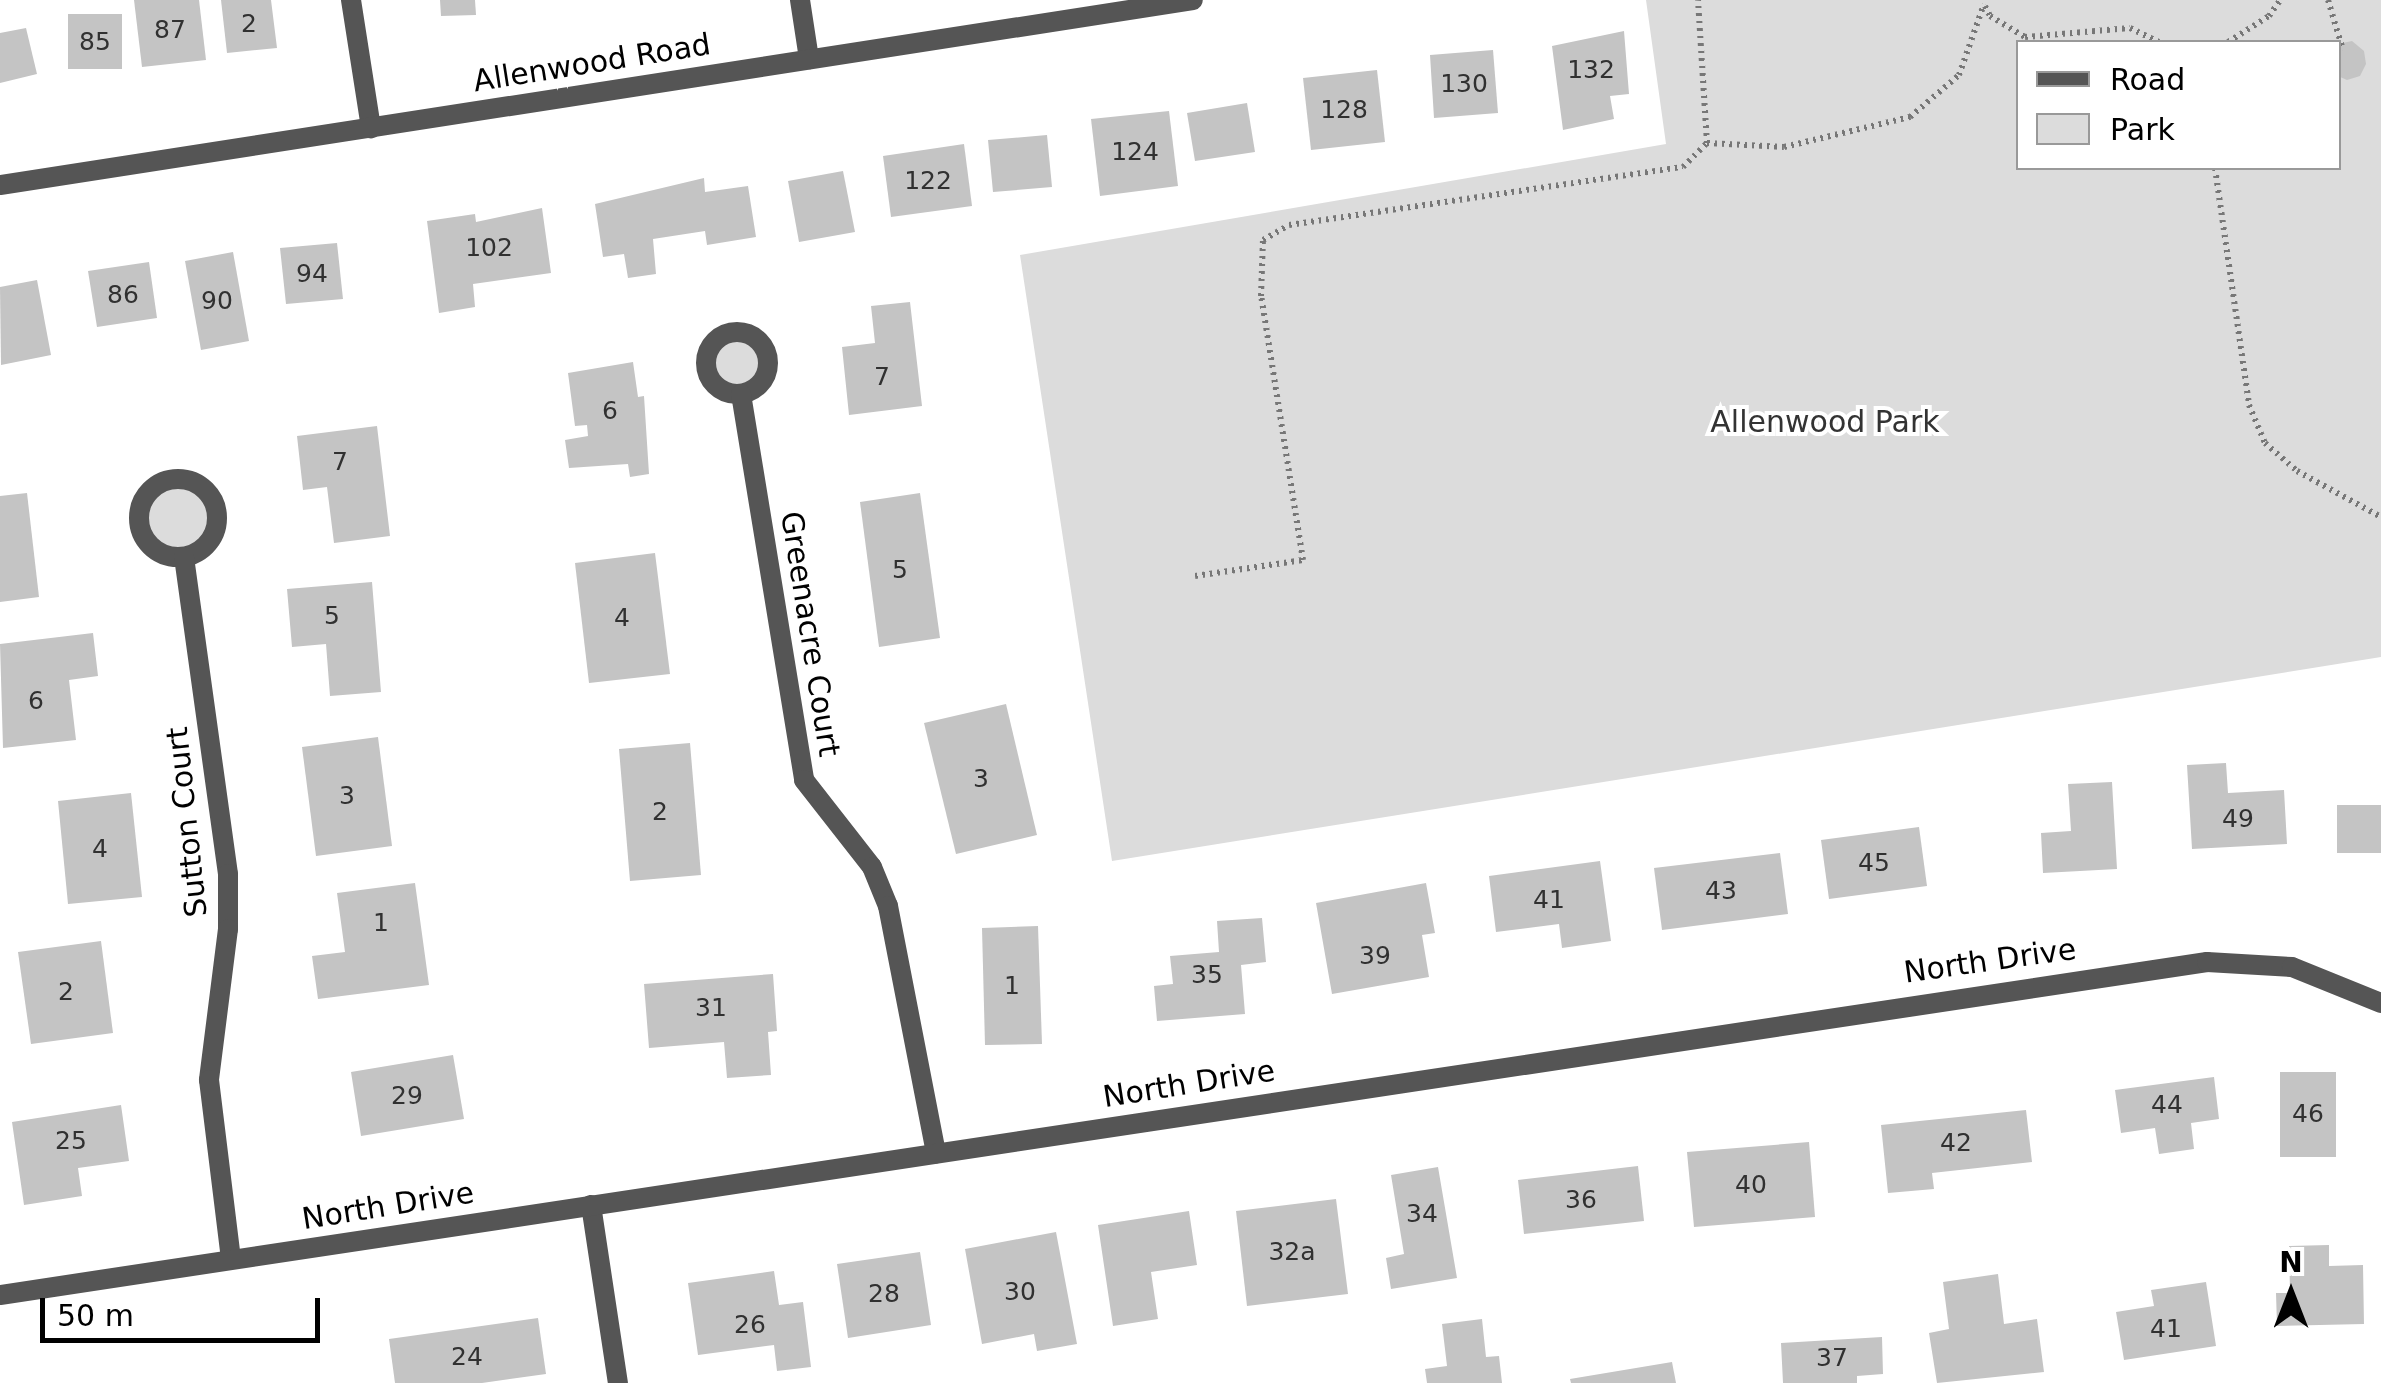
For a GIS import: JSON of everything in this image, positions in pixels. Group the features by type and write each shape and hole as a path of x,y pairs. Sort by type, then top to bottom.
{"street":[{"path":"351,0 371,128"},
{"path":"800,0 809,60"},
{"name":"Allenwood Road","path":"0,185 1194,0"},
{"name":"Greenacre Court","path":"742,394 804,780 872,867 888,906 936,1153"},
{"name":"Sutton Court","path":"184,557 228,874 228,929 209,1080 231,1260"},
{"name":"North Drive","path":"0,1295 2207,962 2292,967 2381,1003"},
{"path":"591,1205 618,1383"}],"path":[{"path":"1698,0 1707,143"},
{"path":"2231,40 2268,16 2280,0"},
{"path":"2328,0 2341,40"},
{"path":"1195,576 1303,560 1261,296 1263,240 1289,225 1683,167 1707,143 1784,147 1910,117 1959,75 1984,2"},
{"path":"1984,2 1990,16 2025,37 2130,28 2155,40"},
{"path":"2341,41 2344,50"},
{"path":"2215,170 2249,404 2265,443 2297,471 2381,516"}],"green space":[{"name":"Allenwood Park","path":"1646,0 2381,0 2381,657 1112,861 1020,255 1666,144"},
{"path":"737,332 759,341 768,363 759,385 737,394 715,385 706,363 715,341"},
{"path":"178,479 206,490 217,518 206,546 178,557 150,546 139,518 150,490"}],"building":[{"path":"134,0 199,0 206,60 142,67"},
{"path":"221,0 271,0 277,48 227,53"},
{"path":"440,0 475,0 476,15 441,16"},
{"path":"68,14 122,14 122,69 68,69"},
{"path":"26,28 37,74 0,83 0,33"},
{"path":"1624,31 1629,94 1610,96 1614,119 1563,130 1552,46"},
{"path":"2352,41 2364,51 2366,64 2360,76 2347,80 2341,77 2341,43"},
{"path":"1493,50 1498,113 1434,118 1430,55"},
{"path":"1377,70 1385,142 1311,150 1303,78"},
{"path":"1247,103 1255,152 1195,161 1187,113"},
{"path":"1169,111 1178,186 1100,196 1091,119"},
{"path":"1047,135 1052,187 993,192 988,140"},
{"path":"964,144 972,206 891,217 883,156"},
{"path":"843,171 855,232 799,242 788,181"},
{"path":"704,178 705,192 748,186 756,237 707,245 705,231 653,239 656,274 628,278 624,254 603,257 595,204"},
{"path":"542,208 551,273 473,284 475,307 439,313 427,221 475,214 476,222"},
{"path":"337,243 343,299 286,304 280,248"},
{"path":"233,252 249,341 201,350 185,261"},
{"path":"149,262 157,318 97,327 88,271"},
{"path":"37,280 51,355 1,365 0,287"},
{"path":"910,302 922,406 849,415 842,347 875,343 871,306"},
{"path":"633,362 638,397 644,396 649,474 630,477 628,464 569,468 565,440 588,436 587,425 575,426 568,373"},
{"path":"377,426 390,536 334,543 327,487 303,490 297,436"},
{"path":"27,493 39,597 0,602 0,496"},
{"path":"920,493 940,638 879,647 860,502"},
{"path":"655,553 670,674 589,683 575,563"},
{"path":"372,582 381,692 330,696 326,644 292,647 287,589"},
{"path":"93,633 98,676 69,680 76,740 3,748 0,644"},
{"path":"1006,704 1037,835 956,854 924,723"},
{"path":"378,737 392,846 316,856 302,747"},
{"path":"690,743 701,875 630,881 619,749"},
{"path":"2226,763 2228,793 2284,790 2287,844 2192,849 2187,765"},
{"path":"2112,782 2117,869 2043,873 2041,833 2071,831 2068,784"},
{"path":"131,793 142,897 68,904 58,801"},
{"path":"2337,805 2381,805 2381,853 2337,853"},
{"path":"1919,827 1927,886 1829,899 1821,840"},
{"path":"1780,853 1788,914 1662,930 1654,868"},
{"path":"1600,861 1611,941 1562,948 1559,924 1496,932 1489,876"},
{"path":"415,883 429,985 318,999 312,956 345,952 337,893"},
{"path":"1426,883 1435,933 1422,935 1429,977 1332,994 1316,903"},
{"path":"1262,918 1266,962 1241,965 1245,1014 1157,1021 1154,986 1173,984 1170,956 1219,952 1217,921"},
{"path":"1038,926 1042,1044 985,1045 982,928"},
{"path":"101,941 113,1033 31,1044 18,952"},
{"path":"773,974 777,1031 768,1032 771,1075 727,1078 724,1042 649,1048 644,984"},
{"path":"453,1055 464,1119 361,1136 351,1072"},
{"path":"2280,1072 2336,1072 2336,1157 2280,1157"},
{"path":"2214,1077 2219,1119 2191,1123 2194,1149 2159,1154 2155,1128 2121,1133 2115,1090"},
{"path":"121,1105 129,1161 78,1168 82,1196 24,1205 12,1122"},
{"path":"2026,1110 2032,1162 1932,1173 1934,1189 1888,1193 1881,1125"},
{"path":"1809,1142 1815,1217 1694,1227 1687,1152"},
{"path":"1638,1166 1644,1221 1524,1234 1518,1180"},
{"path":"1438,1167 1457,1278 1391,1289 1386,1258 1404,1254 1391,1175"},
{"path":"1336,1199 1348,1294 1247,1306 1236,1211"},
{"path":"1189,1211 1197,1265 1151,1272 1158,1319 1113,1326 1098,1225"},
{"path":"1056,1232 1077,1344 1037,1351 1034,1334 982,1344 965,1249"},
{"path":"2329,1245 2329,1266 2363,1265 2364,1324 2277,1326 2276,1293 2290,1293 2289,1246"},
{"path":"920,1252 931,1325 848,1338 837,1264"},
{"path":"774,1271 779,1305 803,1302 811,1367 777,1371 774,1345 698,1355 688,1283"},
{"path":"1998,1274 2004,1324 2037,1319 2044,1372 1937,1383 1929,1333 1949,1329 1943,1282"},
{"path":"2206,1282 2216,1346 2124,1360 2116,1312 2154,1306 2151,1290"},
{"path":"538,1318 546,1374 482,1383 395,1383 389,1339"},
{"path":"1482,1319 1486,1357 1499,1356 1502,1383 1427,1383 1425,1369 1447,1366 1442,1324"},
{"path":"1882,1337 1883,1374 1857,1376 1857,1383 1783,1383 1781,1343"},
{"path":"1672,1362 1676,1383 1571,1383 1570,1379"}]}
